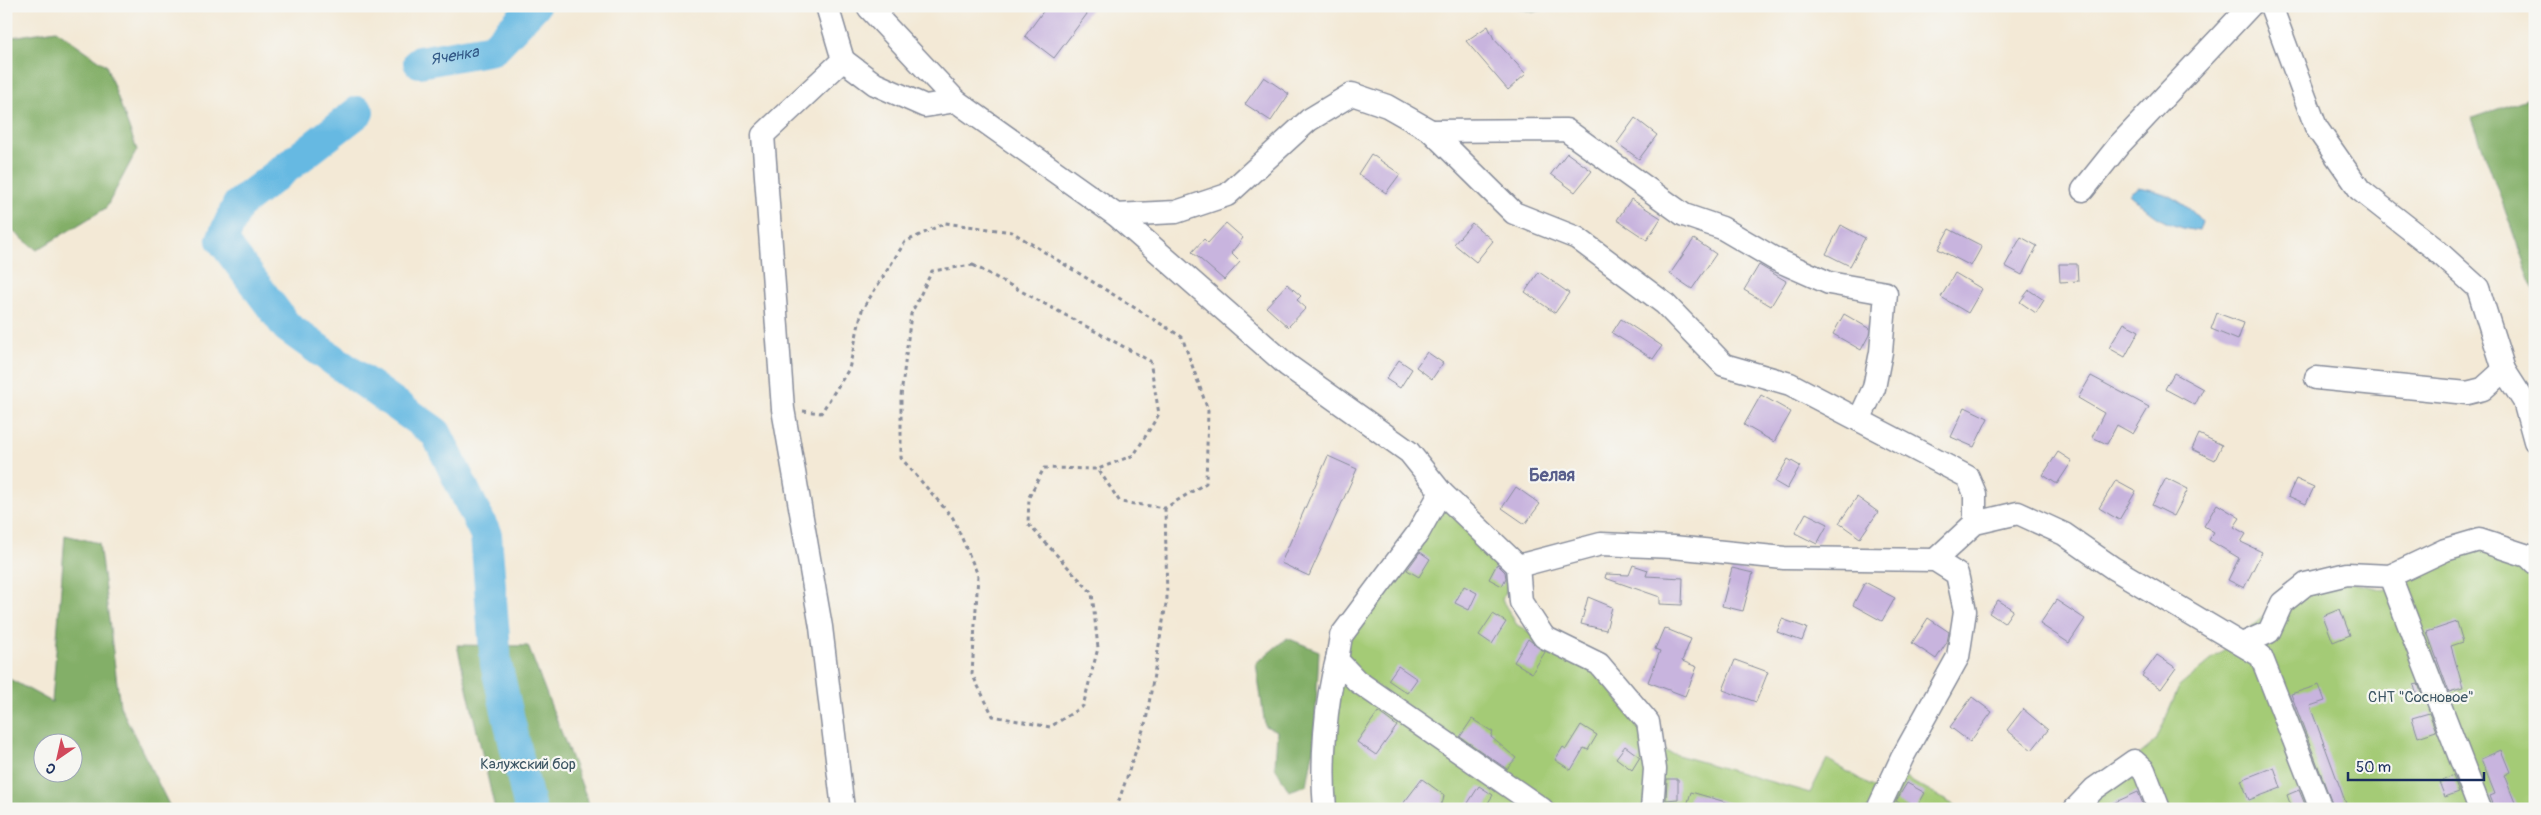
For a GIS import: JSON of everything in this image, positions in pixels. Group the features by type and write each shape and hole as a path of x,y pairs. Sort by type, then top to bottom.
{"street":[{"path":"827,6 843,60 875,84 925,106 956,101"},
{"path":"883,6 869,8 956,101 1116,214 1287,365 1409,452 1441,492 1518,566 1521,602 1544,638 1599,664 1648,722 1655,769 1652,809"},
{"path":"2083,190 2119,146 2250,6"},
{"path":"2271,6 2316,127 2360,190 2434,248 2478,288 2504,370 2524,401 2535,441"},
{"path":"843,60 763,135 783,409 821,627 843,809"},
{"path":"1116,214 1176,212 1227,195 1309,120 1352,94 1387,106 1431,131 1514,214 1576,238 1666,304 1724,365 1790,384 1968,477 1975,494 1975,523"},
{"path":"1431,131 1566,130 1684,214 1722,228 1775,259 1829,283 1886,293 1881,352 1874,388 1859,420"},
{"path":"2316,378 2467,393 2483,389 2504,370"},
{"path":"1325,809 1323,785 1330,685 1341,636 1418,533 1441,492"},
{"path":"1935,560 1975,523 2018,513 2056,530 2261,656 2321,809"},
{"path":"2242,644 2269,632 2282,603 2306,584 2347,574 2390,576 2445,550 2479,540 2528,556 2535,564"},
{"path":"1518,566 1602,544 1673,547 1784,558 1935,560 1957,574 1965,611 1958,657 1902,758 1878,809"},
{"path":"2390,576 2480,809"},
{"path":"1337,660 1357,681 1542,809"},
{"path":"2075,809 2094,789 2134,761 2144,770 2159,809"}],"path":[{"path":"783,409 821,413 849,369 862,310 905,242 945,223 1012,232 1182,337 1208,410 1206,482 1165,508 1120,502 1098,469"},
{"path":"973,266 1150,361 1159,414 1134,455 1098,469 1044,468 1029,497 1028,524 1092,592 1098,648 1083,706 1050,727 992,716 972,674 978,575 953,518 901,458 901,396 911,314 932,271 973,266"},
{"path":"1116,809 1146,721 1167,598 1165,508"}],"green space":[{"path":"1513,6 1557,6 1533,12"},
{"path":"56,30 106,65 137,150 106,208 37,250 6,226 6,38"},
{"path":"2535,96 2535,294 2472,118"},
{"path":"1442,504 1513,572 1502,600 1517,625 1594,667 1653,748 1810,793 1827,759 1879,791 1891,770 1961,809 1320,809 1328,662"},
{"path":"65,535 99,543 120,706 171,809 6,809 6,677 52,702"},
{"name":"СНТ \"Сосновое\"","path":"2490,548 2535,574 2535,809 2074,809 2156,741 2179,687 2269,612 2340,580 2385,590 2442,557"},
{"path":"1287,638 1319,651 1314,747 1307,785 1289,791 1275,767 1277,731 1265,726 1256,663"},
{"name":"Калужский бор","path":"457,645 528,646 591,809 495,809"}],"water":[{"path":"2138,187 2157,191 2182,203 2202,222 2199,231 2168,223 2153,214 2129,194"}],"building":[{"path":"1047,6 1093,6 1054,58 1025,36"},
{"path":"1488,26 1494,39 1526,74 1508,90 1466,41"},
{"path":"1264,77 1289,94 1271,121 1245,104"},
{"path":"1635,118 1657,135 1639,159 1617,143"},
{"path":"1567,153 1592,171 1575,192 1551,174"},
{"path":"1371,154 1400,174 1386,193 1358,174"},
{"path":"1631,199 1661,218 1647,240 1617,220"},
{"path":"1226,223 1243,238 1231,253 1240,262 1224,280 1192,252 1204,239 1208,243"},
{"path":"1472,223 1493,241 1476,262 1454,244"},
{"path":"1841,225 1865,238 1850,266 1826,254"},
{"path":"1949,229 1982,246 1971,266 1938,249"},
{"path":"2021,237 2037,246 2022,275 2005,266"},
{"path":"1694,239 1716,254 1692,289 1670,274"},
{"path":"2059,264 2077,264 2078,281 2060,282"},
{"path":"1759,265 1786,281 1771,306 1744,290"},
{"path":"1539,272 1569,293 1555,313 1525,292"},
{"path":"1955,273 1982,289 1968,313 1941,297"},
{"path":"1287,284 1301,296 1297,300 1306,308 1288,327 1266,307"},
{"path":"2029,290 2044,300 2036,313 2020,302"},
{"path":"2217,313 2244,323 2238,340 2211,329"},
{"path":"1844,314 1870,329 1861,350 1833,334"},
{"path":"1621,319 1662,346 1653,359 1612,333"},
{"path":"2124,323 2139,331 2125,357 2109,348"},
{"path":"1427,352 1443,363 1432,379 1416,367"},
{"path":"1399,360 1412,369 1400,388 1386,379"},
{"path":"2174,373 2203,389 2195,405 2165,389"},
{"path":"2091,376 2149,407 2133,434 2117,425 2107,444 2092,437 2104,413 2078,398"},
{"path":"1761,395 1791,412 1774,442 1744,425"},
{"path":"1965,407 1988,418 1974,447 1951,437"},
{"path":"2199,434 2222,445 2215,460 2192,449"},
{"path":"2058,452 2072,461 2057,484 2043,475"},
{"path":"1328,456 1357,469 1309,576 1281,563"},
{"path":"1788,459 1800,466 1787,489 1775,482"},
{"path":"2166,478 2188,489 2174,516 2152,505"},
{"path":"2296,479 2314,487 2306,504 2288,496"},
{"path":"2116,480 2136,491 2119,520 2099,508"},
{"path":"1516,487 1540,504 1525,524 1502,508"},
{"path":"1857,497 1878,512 1860,538 1839,523"},
{"path":"2217,504 2240,518 2234,527 2246,534 2241,542 2262,552 2244,588 2228,580 2239,558 2209,540 2214,532 2204,526"},
{"path":"1806,513 1828,524 1817,544 1795,533"},
{"path":"1420,552 1430,559 1419,577 1407,570"},
{"path":"1497,564 1505,572 1506,578 1502,586 1489,579"},
{"path":"1633,565 1648,570 1646,576 1683,578 1682,605 1660,604 1660,597 1605,578 1606,574 1629,575"},
{"path":"1732,568 1753,573 1743,611 1722,606"},
{"path":"1865,582 1895,598 1882,621 1853,605"},
{"path":"1464,586 1477,593 1469,610 1455,603"},
{"path":"1588,597 1612,607 1606,630 1581,624"},
{"path":"1998,600 2013,610 2004,623 1989,613"},
{"path":"2056,600 2085,619 2069,643 2040,624"},
{"path":"2340,609 2350,635 2333,642 2323,616"},
{"path":"1493,614 1506,622 1492,644 1479,635"},
{"path":"1928,618 1949,632 1947,642 1936,659 1912,643"},
{"path":"1782,619 1807,628 1802,641 1777,632"},
{"path":"2457,622 2463,642 2451,646 2463,688 2449,692 2427,632"},
{"path":"1664,628 1691,639 1682,661 1697,667 1685,696 1648,682 1660,651 1655,649"},
{"path":"1528,639 1545,652 1532,673 1514,662"},
{"path":"2157,655 2176,668 2161,689 2142,676"},
{"path":"1735,660 1768,672 1756,702 1723,690"},
{"path":"1398,666 1417,679 1407,693 1388,680"},
{"path":"2418,684 2424,699 2418,701 2414,685"},
{"path":"2319,685 2325,701 2310,706 2348,809 2334,809 2291,694"},
{"path":"1972,697 1992,712 1970,742 1950,727"},
{"path":"2023,709 2048,730 2032,750 2007,730"},
{"path":"1378,712 1397,726 1376,755 1357,742"},
{"path":"2429,713 2436,731 2418,737 2412,718"},
{"path":"1472,719 1493,732 1491,737 1516,758 1507,769 1460,737"},
{"path":"1581,725 1597,735 1588,750 1584,748 1571,770 1555,760 1563,747 1566,749"},
{"path":"1625,746 1640,757 1632,770 1616,758"},
{"path":"2501,750 2510,772 2504,775 2516,805 2507,809 2495,809 2490,796 2495,794 2481,759"},
{"path":"2274,767 2281,788 2249,800 2241,780"},
{"path":"2453,776 2459,792 2445,797 2439,782"},
{"path":"1422,779 1444,795 1438,809 1399,809"},
{"path":"1667,779 1678,779 1678,799 1666,800"},
{"path":"1907,783 1925,793 1916,809 1910,809 1896,801"},
{"path":"1479,786 1493,795 1484,809 1477,809 1468,803"},
{"path":"2299,790 2307,809 2292,809 2287,795"},
{"path":"1691,792 1736,805 1735,809 1686,809"},
{"path":"2138,792 2145,809 2100,809"}],"waterway":[{"name":"Яченка","path":"419,62 493,49 534,6"},
{"path":"358,112 238,205 222,240 287,327 436,433 486,535 496,664 530,809"}],"district":[{"name":"Белая","path":"1552,475"}]}
